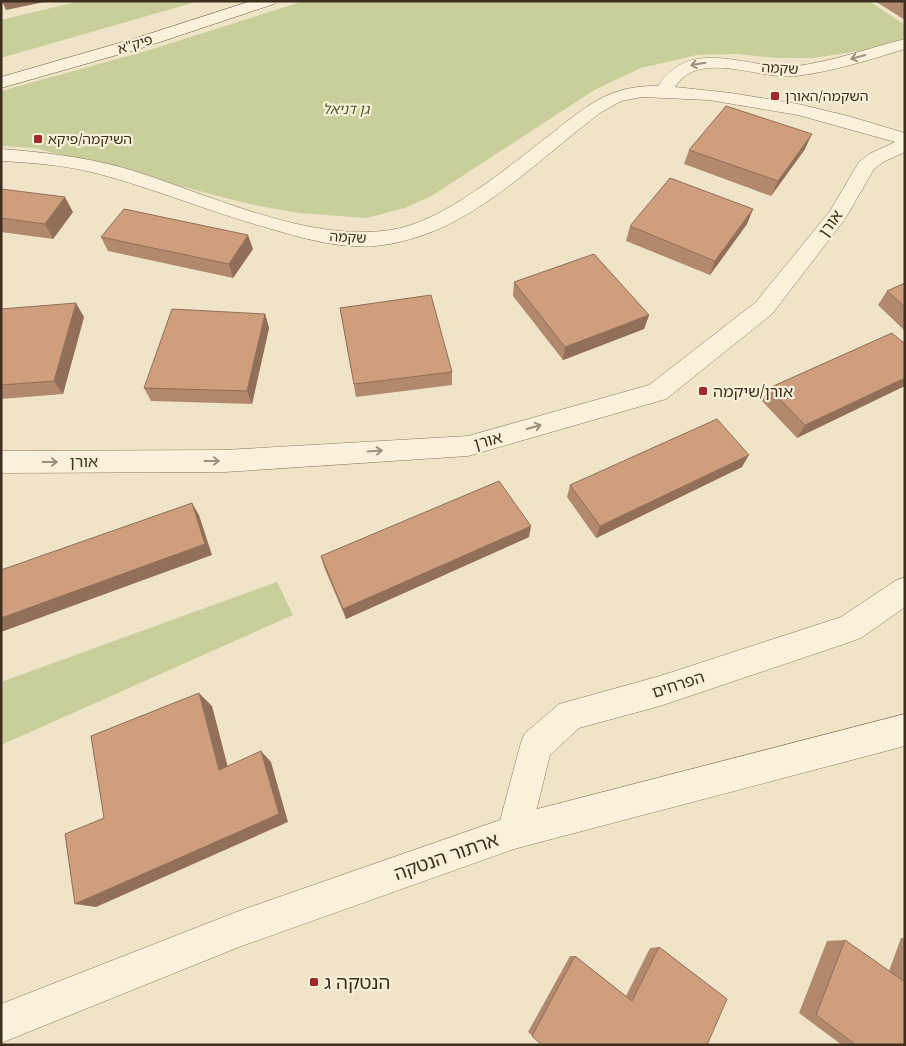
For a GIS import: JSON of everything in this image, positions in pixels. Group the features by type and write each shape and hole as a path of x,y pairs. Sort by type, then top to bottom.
{"street":[{"name":"פיק\"א","path":"1,70 87,46 233,1"},
{"name":"פיק\"א","path":"1,83 139,43 268,1"},
{"name":"שקמה","path":"663,91 672,76 688,66 721,63 788,72 811,69 905,44"},
{"name":"שקמה","path":"1,155 57,159 133,177 172,192 301,232 336,238 364,239 393,237 422,228 470,202 605,102 617,96 630,93 663,91 758,102 863,126"},
{"path":"863,126 905,128"},
{"path":"863,126 905,139"},
{"name":"אורן","path":"863,126 868,139 866,166"},
{"name":"אורן","path":"1,462 225,461 468,446 657,392 764,308 838,214 866,166 876,158 905,145"},
{"name":"הפרחים","path":"514,832 536,746 570,715 660,691 850,628 905,590"},
{"name":"ארתור הנטקה","path":"1,1024 239,929 514,832 905,730"}],"green space":[{"path":"80,1 199,1 1,58 1,20"},
{"name":"גן דניאל","path":"304,1 869,1 905,25 905,40 860,51 813,58 777,58 737,54 697,55 641,68 596,89 433,195 405,208 366,218 299,213 249,204 35,148 1,146 1,91 146,51"},
{"path":"277,582 293,615 1,745 1,682"}],"building":[{"path":"726,106 812,134 778,181 689,150"},
{"path":"670,178 753,209 715,261 630,226"},
{"path":"1,189 65,197 45,224 1,218"},
{"path":"124,209 248,235 229,264 101,237"},
{"path":"594,254 649,315 565,347 514,282"},
{"path":"905,283 905,307 887,291"},
{"path":"431,295 452,372 354,384 340,308"},
{"path":"76,303 54,381 1,385 1,309"},
{"path":"172,309 265,314 247,391 144,388"},
{"path":"892,333 905,344 905,378 805,425 769,388"},
{"path":"717,419 749,455 600,526 570,485"},
{"path":"499,481 531,526 343,609 321,556"},
{"path":"192,503 205,544 1,618 1,570"},
{"path":"199,693 219,770 261,751 279,814 75,904 65,834 104,818 91,736"},
{"path":"845,940 905,982 905,1045 856,1045 816,1015"},
{"path":"659,947 727,999 707,1045 542,1045 532,1036 575,956 632,1001"}],"place":[{"name":"השקמה/האורן","path":"775,96"},
{"name":"השיקמה/פיקא","path":"38,139"},
{"name":"אורן/שיקמה","path":"703,391"},
{"name":"הנטקה ג","path":"314,982"}]}
